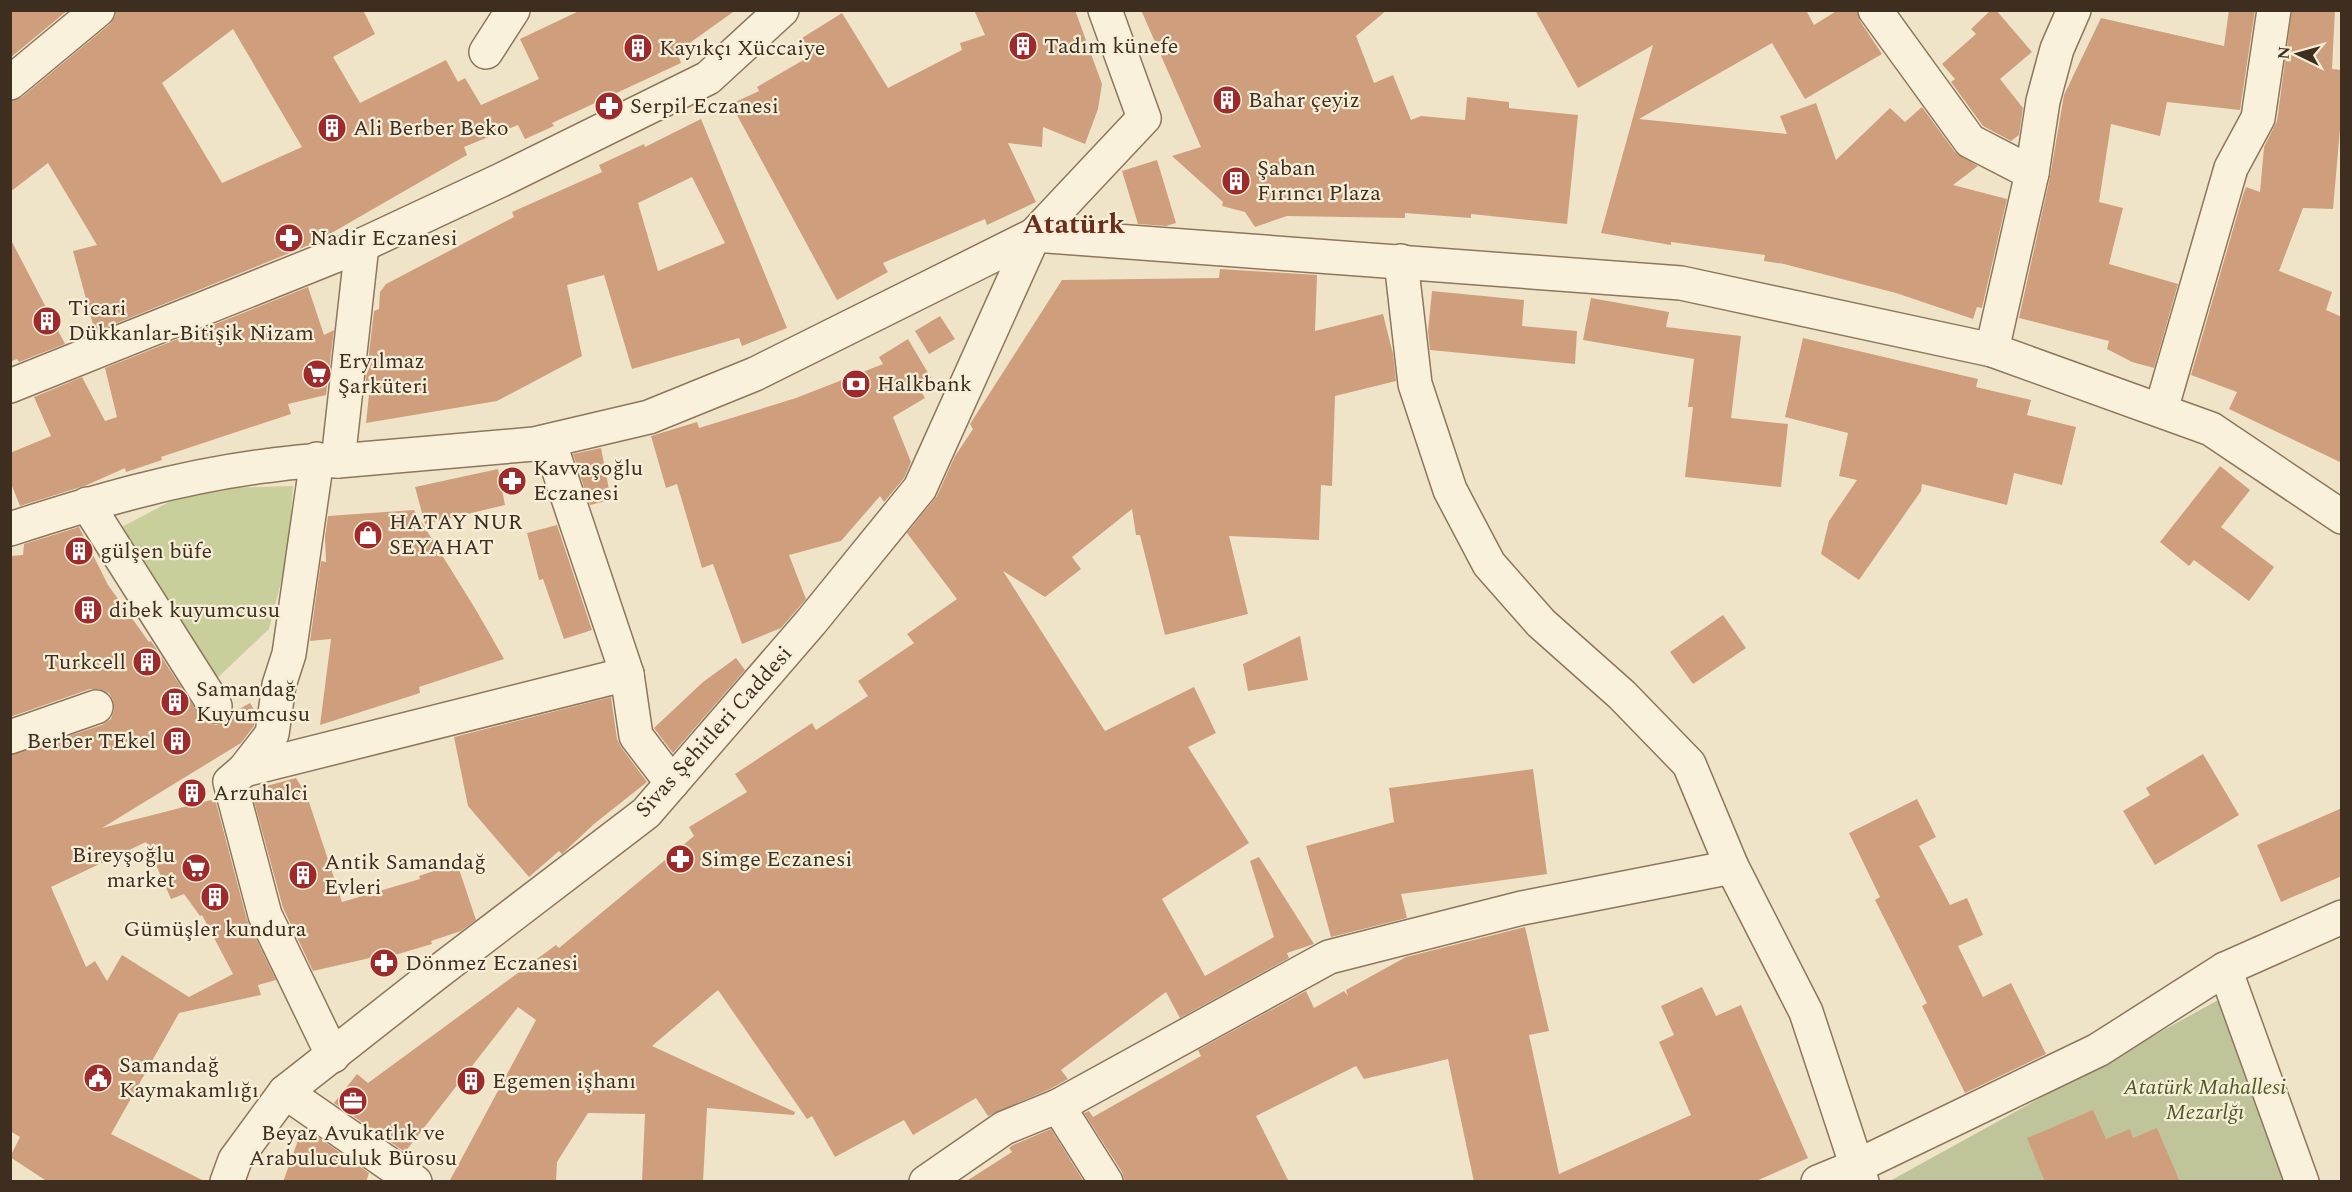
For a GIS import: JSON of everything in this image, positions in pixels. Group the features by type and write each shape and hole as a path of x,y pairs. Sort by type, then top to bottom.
{"street":[{"path":"10,83 98,10"},
{"path":"486,52 513,10"},
{"path":"10,386 362,245 498,181 708,78 782,10"},
{"path":"10,529 87,504 227,471 549,441 649,417 755,374 1034,235 1144,118 1106,10"},
{"path":"1875,10 1970,141 2032,172"},
{"path":"1992,350 2032,172 2043,101 2057,49 2074,10"},
{"path":"2161,410 2231,168 2258,118 2274,10"},
{"path":"1034,235 1681,283 1992,350 2211,429 2336,503"},
{"name":"Sivas Şehitleri Caddesi","path":"227,1182 235,1160 285,1092 646,813 811,622 920,488 1034,235"},
{"path":"333,1056 265,915 230,782 244,770 272,734 279,685 289,654 328,460 362,245"},
{"path":"1401,261 1415,384 1450,490 1489,564 1541,623 1622,695 1689,764 1732,867 1806,1012 1859,1174"},
{"path":"549,441 627,674 636,736 672,783"},
{"path":"87,504 215,706"},
{"path":"244,770 627,674"},
{"path":"10,737 96,707"},
{"path":"926,1182 1004,1128 1058,1106 1329,957 1522,908 1732,867"},
{"path":"1818,1182 1859,1174 2098,1050 2225,969 2342,917"},
{"path":"2225,969 2302,1182"},
{"path":"285,1092 416,1182"},
{"path":"1058,1106 1106,1182"}],"green space":[{"path":"293,486 288,555 269,629 212,683 118,529 169,502 220,488"},
{"name":"Atatürk Mahallesi Mezarlğı","path":"2249,983 2318,1181 1888,1182"}],"building":[{"path":"10,10 68,10 10,58"},
{"path":"116,10 363,10 375,34 333,57 360,103 446,60 458,82 465,78 481,105 539,79 520,39 581,10 736,10 677,52 681,63 552,123 554,126 525,139 518,125 464,147 467,155 328,235 329,237 95,332 73,251 97,245 48,163 10,192 10,101 22,97 110,24 115,17","holes":["233,29 302,147 222,183 162,83"]},
{"path":"974,10 1075,10 1102,84 1098,109 1085,144 1043,127 1042,147 1008,143 1036,202 987,225 985,219 883,263 888,272 837,300 731,104 759,91 757,87 812,55 802,38 842,13 888,88 962,50 960,43 985,35"},
{"path":"1141,10 1387,10 1356,36 1374,83 1393,75 1411,120 1421,116 1465,120 1467,97 1509,102 1509,108 1578,115 1567,224 1471,214 1471,218 1405,213 1405,218 1287,216 1255,227 1245,212 1222,206 1223,202 1172,156 1201,147"},
{"path":"1535,10 1806,10 1814,25 1838,10 1857,10 1860,21 1882,54 1805,99 1772,43 1639,119 1787,134 1780,116 1816,103 1836,160 1890,108 1905,122 1922,107 1955,152 1978,166 1953,185 2007,199 1982,308 1977,307 1973,319 1896,293 1764,261 1765,255 1671,242 1671,245 1601,233 1653,45 1578,88"},
{"path":"1991,10 1996,10 2032,52 2000,79 2023,108 2019,135 2011,141 1983,126 1951,82 1955,79 1942,64 1976,34 1971,29"},
{"path":"2229,10 2255,10 2240,110 2167,102 2160,136 2111,124 2099,202 2123,208 2109,264 2178,284 2154,368 2132,362 2107,349 2109,341 2019,318 2050,177 2064,95 2101,18 2224,46"},
{"path":"2292,10 2335,10 2332,69 2342,70 2342,107 2333,209 2303,208 2279,271 2332,292 2326,310 2342,317 2342,463 2229,409 2237,392 2191,375 2246,187 2260,192 2264,147 2277,121"},
{"path":"701,119 787,328 742,346 739,338 632,369 604,275 567,285 582,356 497,401 366,423 370,385 365,387 374,311 379,309 380,292 386,284 514,217 512,212 602,172 599,165 644,144 645,147","holes":["692,177 725,243 658,271 638,203"]},
{"path":"1157,160 1176,223 1166,226 1138,224 1122,171"},
{"name":"Ticari Dükkanlar-Bitişik Nizam","path":"10,238 65,344 19,362 17,359 10,362"},
{"path":"1220,269 1317,275 1315,331 1383,314 1393,354 1396,381 1335,396 1332,486 1321,485 1319,540 1229,536 1248,614 1165,635 1140,535 1136,535 1132,509 1072,557 1081,569 1045,597 1003,571 1105,731 1194,687 1216,733 1188,747 1249,843 1162,899 1205,976 1274,937 1250,861 1259,857 1314,944 1287,953 1289,958 1180,1018 1166,992 1061,1070 1068,1079 1050,1089 988,1116 976,1098 913,1135 904,1120 835,1157 812,1116 807,1119 718,990 652,1046 795,1112 794,1115 707,1108 703,1182 642,1182 645,1114 588,1113 557,1162 556,1182 449,1182 536,1020 518,1007 405,1152 334,1103 357,1074 368,1083 556,945 559,948 694,836 689,827 747,792 735,774 812,723 816,730 868,696 858,681 914,643 907,634 957,599 907,533 937,496 955,456 973,429 970,424 1062,280 1219,278"},
{"path":"308,287 324,335 334,330 326,395 288,404 291,414 161,457 162,460 126,472 125,468 87,485 20,506 10,481 10,453 51,436 34,397 82,377 105,421 117,417 105,368"},
{"path":"1432,291 1524,300 1522,326 1577,331 1575,364 1430,350 1428,331"},
{"path":"1591,298 1669,312 1666,327 1741,336 1731,418 1788,424 1781,487 1685,477 1693,407 1688,407 1694,359 1583,340"},
{"path":"940,316 955,339 929,354 915,331"},
{"path":"1803,338 1978,379 1976,387 2031,400 2027,415 2076,427 2062,485 2014,473 2007,505 1922,484 1921,491 1859,580 1821,554 1829,521 1857,480 1839,476 1848,433 1785,417"},
{"path":"908,339 931,378 918,386 925,398 893,417 911,462 904,478 884,502 880,496 841,541 789,555 806,599 781,628 742,644 713,564 702,568 677,484 666,488 651,436 697,422 699,428 796,398 883,364 879,357"},
{"path":"601,448 611,500 590,505 573,454"},
{"path":"2220,466 2250,490 2221,527 2274,567 2249,601 2194,560 2189,566 2160,542"},
{"path":"498,469 505,505 425,524 415,487"},
{"path":"414,510 504,659 419,687 420,693 320,725 331,639 310,641 321,561 326,562 325,537 328,516"},
{"path":"557,525 592,630 564,639 543,579 539,580 527,533"},
{"path":"79,527 108,585 149,642 151,641 200,716 207,723 216,725 250,703 256,713 254,726 241,743 102,828 215,799 247,920 276,980 258,985 261,995 179,1013 111,1134 206,1182 48,1182 10,1157 20,1137 10,1131 10,755 102,725 111,719 114,710 113,700 109,693 99,689 90,689 10,717 10,556 23,555 24,544","holes":["146,842 171,899 184,894 200,916 202,915 233,974 189,997 122,955 107,981 95,961 86,967 51,887"]},
{"path":"1723,615 1746,648 1693,684 1670,652"},
{"path":"1300,636 1308,680 1248,691 1243,664"},
{"path":"736,658 745,670 673,753 654,728 703,682"},
{"path":"611,697 617,739 647,782 594,824 562,854 559,851 529,877 468,806 454,737"},
{"path":"2203,754 2239,815 2155,865 2123,811 2150,795 2146,788"},
{"path":"1533,769 1547,874 1401,894 1407,918 1331,937 1306,846 1394,822 1389,788"},
{"path":"296,778 307,796 342,902 420,879 419,876 457,863 476,920 461,931 431,941 432,944 371,962 370,958 313,971 283,908 251,790"},
{"path":"1917,799 1936,837 1919,846 1950,905 1967,898 1983,935 1958,946 1983,997 2011,983 2046,1054 1965,1093 1922,1006 1927,1003 1875,900 1880,897 1849,833"},
{"path":"2342,808 2342,876 2281,902 2257,845"},
{"path":"1525,927 1549,1031 1529,1035 1559,1174 1691,1115 1659,1042 1674,1035 1661,1006 1702,987 1716,1016 1741,1005 1808,1158 1754,1182 1474,1182 1448,1059 1364,1079 1356,1066 1256,1116 1289,1182 1125,1182 1122,1172 1084,1113 1089,1111 1093,1117 1201,1056 1198,1050 1306,991 1314,1008 1344,991 1348,996 1346,990 1406,957"},
{"path":"2093,1110 2106,1139 2130,1129 2133,1138 2157,1128 2180,1182 2045,1182 2027,1138"},
{"path":"1051,1129 1084,1182 965,1182 1012,1152 1009,1148 1013,1145"},
{"path":"301,1132 310,1135 312,1133 369,1173 366,1182 283,1182"}],"place":[{"name":"Tadım künefe","path":"1023,46"},
{"name":"Kayıkçı Xüccaiye","path":"638,48"},
{"name":"Bahar çeyiz","path":"1227,100"},
{"name":"Serpil Eczanesi","path":"609,106"},
{"name":"Ali Berber Beko","path":"332,128"},
{"name":"Şaban Fırıncı Plaza","path":"1236,181"},
{"name":"Nadir Eczanesi","path":"289,238"},
{"name":"Ticari Dükkanlar-Bitişik Nizam","path":"47,321"},
{"name":"Eryılmaz Şarküteri","path":"317,374"},
{"name":"Halkbank","path":"856,384"},
{"name":"Kavvaşoğlu Eczanesi","path":"512,481"},
{"name":"HATAY NUR SEYAHAT","path":"368,535"},
{"name":"gülşen büfe","path":"79,551"},
{"name":"dibek kuyumcusu","path":"88,610"},
{"name":"Turkcell","path":"147,662"},
{"name":"Samandağ Kuyumcusu","path":"175,702"},
{"name":"Berber TEkel","path":"177,741"},
{"name":"Arzuhalci","path":"192,793"},
{"name":"Simge Eczanesi","path":"680,859"},
{"name":"Bireyşoğlu market","path":"196,868"},
{"name":"Antik Samandağ Evleri","path":"303,875"},
{"name":"Gümüşler kundura","path":"215,897"},
{"name":"Dönmez Eczanesi","path":"384,963"},
{"name":"Samandağ Kaymakamlığı","path":"98,1078"},
{"name":"Egemen işhanı","path":"471,1081"},
{"name":"Beyaz Avukatlık ve Arabuluculuk Bürosu","path":"353,1101"}],"district":[{"name":"Atatürk","path":"1074,224"}]}
